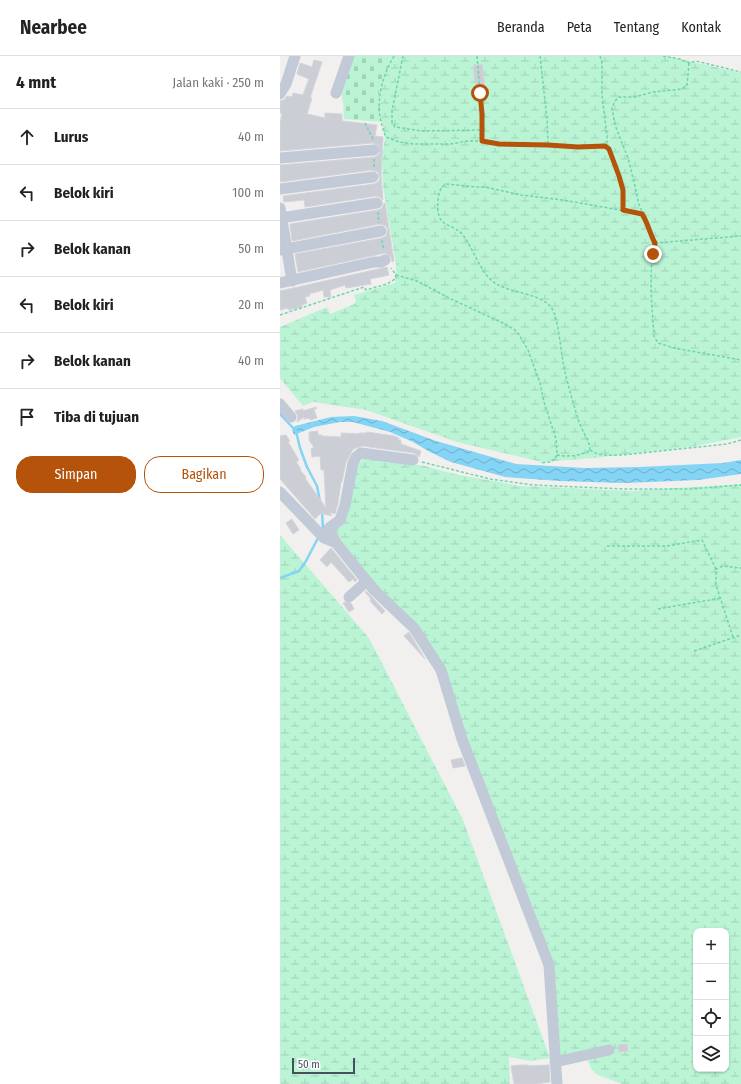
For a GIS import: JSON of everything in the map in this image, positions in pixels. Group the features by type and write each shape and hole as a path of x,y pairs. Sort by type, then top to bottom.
{"street":[{"path":"280,94 286,84 295,56"},
{"path":"336,93 349,56"},
{"path":"280,158 374,150"},
{"path":"280,189 373,177"},
{"path":"292,281 283,249 280,215 377,204"},
{"path":"283,249 381,231"},
{"path":"280,283 385,260"},
{"path":"280,404 291,417"},
{"path":"413,460 361,453 356,457 353,463 345,505 340,520 329,528 336,543 367,581 414,628 441,670 462,739 549,965 557,1084"},
{"path":"280,492 321,534 336,543"},
{"path":"349,597 367,581"},
{"path":"555,1062 609,1050"}],"path":[{"path":"394,56 386,71 379,92 380,117 386,137 399,142 414,144 451,144 468,141 482,141 499,144 578,147 605,146 609,149 623,190 623,210"},
{"path":"404,56 392,111 392,122 395,127 422,131 482,130"},
{"path":"477,56 482,114 482,141"},
{"path":"540,56 547,118 548,145"},
{"path":"600,56 602,63 602,95 607,136 607,143 605,146"},
{"path":"663,56 680,59 689,63 696,61 741,72"},
{"path":"689,63 687,85 682,89 619,97 614,101 612,108 615,125 628,158 639,205 655,243 652,268 654,336 658,343 674,348 741,360"},
{"path":"365,123 374,140 374,150"},
{"path":"590,450 590,445 580,424 564,371 552,308 538,299 495,283 487,274 465,237 457,230 446,225 440,219 438,195 442,186 446,184 485,187 642,214"},
{"path":"377,204 385,260 396,275 417,281 515,330 528,350 540,383 544,402 556,439 557,455 555,459 550,462 540,463"},
{"path":"655,243 741,236"},
{"path":"280,315 364,287 366,290 387,284 395,279 396,275"},
{"path":"590,450 594,453 605,456 622,455 720,445 741,440"},
{"path":"557,455 575,455 590,450"},
{"path":"413,460 490,479 533,485 624,489 690,489 741,485"},
{"path":"607,546 667,546 702,540 716,569 716,585 733,638"},
{"path":"716,569 723,566 741,568"},
{"path":"658,608 721,598"},
{"path":"694,651 741,635"}],"green space":[{"path":"351,56 393,56 382,81 378,97 382,122 344,119 341,91"},
{"path":"393,56 667,56 741,73 741,437 690,447 594,458 542,462 457,442 366,410 313,402 303,406 280,378 280,327 327,307 330,314 356,303 354,295 395,283 396,264 383,186 382,158 385,139 378,97 382,81"},
{"path":"370,458 425,466 454,474 521,486 631,491 741,484 741,1084 622,1084 598,1075 592,1070 584,1053 559,1057 555,971 539,924 467,741 449,681 332,530 357,465 364,459"},
{"path":"280,535 369,638 463,820 550,1058 531,1061 509,1057 510,1084 280,1084"}],"water":[{"path":"354,416 382,421 436,441 516,464 585,468 723,463 741,460 741,474 698,480 624,483 560,481 505,477 451,462 390,432 353,422 340,422 314,427 294,435 292,430 295,426 331,417"}],"building":[{"path":"314,60 322,62 310,98 312,98 307,114 325,118 325,113 342,114 342,121 377,125 375,136 383,137 381,175 383,200 376,196 305,207 304,200 284,202 283,196 374,184 380,179 378,172 372,170 280,182 280,165 375,157 380,153 379,146 373,143 280,151 280,124 282,113 280,113 280,101 284,100 287,96 292,97 293,93 303,95 309,79 297,74 300,63 312,67"},
{"path":"482,64 485,87 476,88 473,66"},
{"path":"482,92 483,100 477,101 476,93"},
{"path":"384,203 394,261 392,262 391,257 385,253 298,272 295,254 382,238 386,236 388,230 386,226 380,224 292,241 290,224 378,210 382,208"},
{"path":"387,267 389,275 370,279 371,284 346,288 345,285 330,290 331,297 324,297 323,290 309,294 310,296 305,297 307,303 302,305 302,307 280,310 280,291"},
{"path":"317,408 314,410 317,418 310,420 310,418 304,419 304,417 297,422 298,416 295,411 303,409 303,411"},
{"path":"318,431 318,435 322,436 341,437 341,433 359,434 367,432 394,436 399,438 398,440 401,440 401,444 421,451 419,457 414,453 362,446 353,449 346,462 335,514 330,512 332,516 321,513 315,519 280,479 280,436 286,435 290,441 288,442 299,460 296,462 301,469 300,470 326,508 324,470 321,470 320,456 312,457 311,449 314,447 309,440 309,432"},
{"path":"292,519 299,530 293,534 286,523"},
{"path":"331,548 357,580 355,582 353,579 349,582 331,562 327,567 320,560"},
{"path":"366,591 385,611 382,614 370,601 371,599 365,592"},
{"path":"343,603 351,603 354,609 349,612"},
{"path":"409,632 425,659 404,636"},
{"path":"462,758 465,766 453,768 451,760"},
{"path":"627,1044 628,1051 619,1052 618,1045"},
{"path":"549,1065 550,1082 536,1084 514,1084 511,1066"}],"waterway":[{"path":"280,414 296,431 307,467 317,486 320,502"},
{"path":"322,511 322,532"},
{"path":"280,578 299,571 318,538"}],"route":[{"path":"480,93 482,141 518,145 578,147 605,146 609,149 623,190 623,210 642,214 645,218 655,243 653,254"}]}
